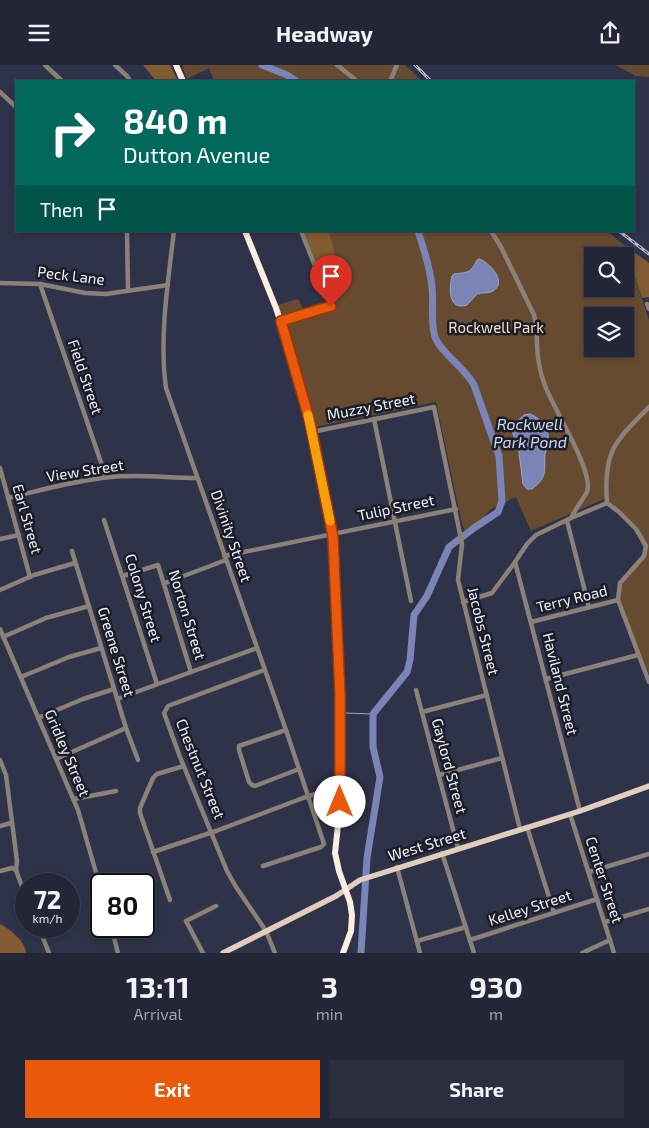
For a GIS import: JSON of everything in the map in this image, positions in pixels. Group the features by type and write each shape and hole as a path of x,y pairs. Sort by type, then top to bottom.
{"highway":[{"path":"176,65 183,80"},
{"path":"245,232 281,321 312,432 333,534 340,695 340,790 336,855 339,871 351,906 352,920 351,931 343,953"}],"main road":[{"name":"West Street","path":"223,953 336,896 361,879 580,811 649,786"}],"street":[{"path":"45,65 61,80"},
{"path":"115,65 129,80"},
{"path":"337,65 356,80"},
{"path":"390,80 397,65"},
{"path":"0,92 15,106"},
{"path":"127,232 128,291"},
{"name":"Divinity Street","path":"174,232 168,285 164,368 166,389 323,841 322,847 263,867"},
{"path":"281,321 331,306 301,232"},
{"path":"492,232 501,247 534,315 537,324 538,359 545,385 586,472 587,491 569,519 589,607"},
{"name":"Peck Lane","path":"0,283 40,284 85,293 106,294 168,285"},
{"name":"Field Street","path":"40,284 106,477"},
{"name":"Muzzy Street","path":"312,432 434,407"},
{"name":"Jacobs Street","path":"434,407 462,544 458,580 520,829"},
{"path":"649,407 622,433 612,449 607,469 606,486 607,503 636,529 646,546 642,559 623,577 620,583 618,600 649,682"},
{"path":"374,419 410,601"},
{"name":"Earl Street","path":"0,468 2,481 30,577"},
{"name":"View Street","path":"8,498 106,477 134,475 197,478"},
{"path":"463,602 492,593 526,545 536,535 607,503"},
{"name":"Tulip Street","path":"164,583 225,558 456,509"},
{"name":"Colony Street","path":"104,520 156,684"},
{"path":"0,539 18,535"},
{"name":"Greene Street","path":"72,551 126,728 138,760"},
{"path":"0,590 30,577 75,563"},
{"name":"Haviland Street","path":"515,563 580,811"},
{"name":"Norton Street","path":"123,576 158,565 191,671"},
{"name":"Terry Road","path":"531,622 618,600"},
{"path":"3,637 46,618 89,605"},
{"name":"Gridley Street","path":"0,629 74,799 96,873"},
{"path":"21,677 69,657 101,648"},
{"path":"117,699 256,648"},
{"path":"546,679 638,655"},
{"name":"Chestnut Street","path":"264,670 168,707 165,710 165,717 227,871 266,931 275,953"},
{"path":"38,718 82,699 114,689"},
{"name":"Gaylord Street","path":"416,690 458,848"},
{"path":"422,712 487,695"},
{"path":"56,759 126,728"},
{"path":"286,730 239,746 249,782 255,786 299,769"},
{"path":"439,775 502,758"},
{"path":"0,760 17,873"},
{"path":"170,900 140,813 140,808 156,774 184,766"},
{"path":"153,852 308,796 329,790 340,790"},
{"path":"74,799 116,791"},
{"name":"Center Street","path":"570,814 614,953"},
{"path":"0,826 11,823"},
{"path":"527,827 554,913"},
{"path":"442,853 474,953"},
{"path":"588,872 649,854"},
{"path":"397,867 420,953"},
{"path":"0,871 12,868 16,870"},
{"name":"Kelley Street","path":"470,940 597,899"},
{"path":"203,953 186,921 216,906"},
{"path":"605,922 649,909"},
{"path":"417,941 466,927"},
{"path":"43,938 49,953"},
{"path":"114,938 118,953"},
{"path":"582,953 610,940"}],"green space":[{"path":"182,65 405,65 421,80 214,80 209,68 187,79"},
{"path":"615,65 649,65 649,77 636,76"},
{"name":"Rockwell Park","path":"304,232 608,232 624,245 625,247 584,247 584,297 634,297 634,275 649,320 649,674 621,603 622,584 643,560 644,552 642,543 625,517 604,499 531,531 516,497 491,509 477,526 465,531 436,402 314,427 278,305 299,300 304,311 333,301"}],"shaded area":[{"path":"143,65 170,65 178,80 155,80"},
{"path":"303,232 328,232 333,249 337,281 339,281 339,295 332,300"},
{"path":"634,252 649,263 649,297 642,298 634,274"},
{"path":"0,924 12,932 15,938 20,940 26,953 0,953"}],"water":[{"path":"479,259 492,268 498,278 499,283 497,287 491,292 477,294 467,305 456,305 450,292 452,276 468,271"},
{"name":"Rockwell Park Pond","path":"530,414 538,419 546,428 548,442 543,477 532,489 527,489 523,484 518,445 512,432 514,424 524,415"}],"waterway":[{"path":"262,65 294,80"},
{"path":"361,953 367,858 380,777 373,747 373,714 407,672 410,660 414,615 427,596 449,547 498,512 502,501 499,456 474,385 465,372 442,348 435,337 431,280 418,232"},
{"path":"344,713 373,714"}],"railway":[{"path":"415,65 430,80"},
{"path":"620,232 649,254"}],"slow traffic":[{"path":"308,415 330,521"}],"route":[{"path":"331,306 281,321 310,422 333,537 340,695 340,802"}]}
